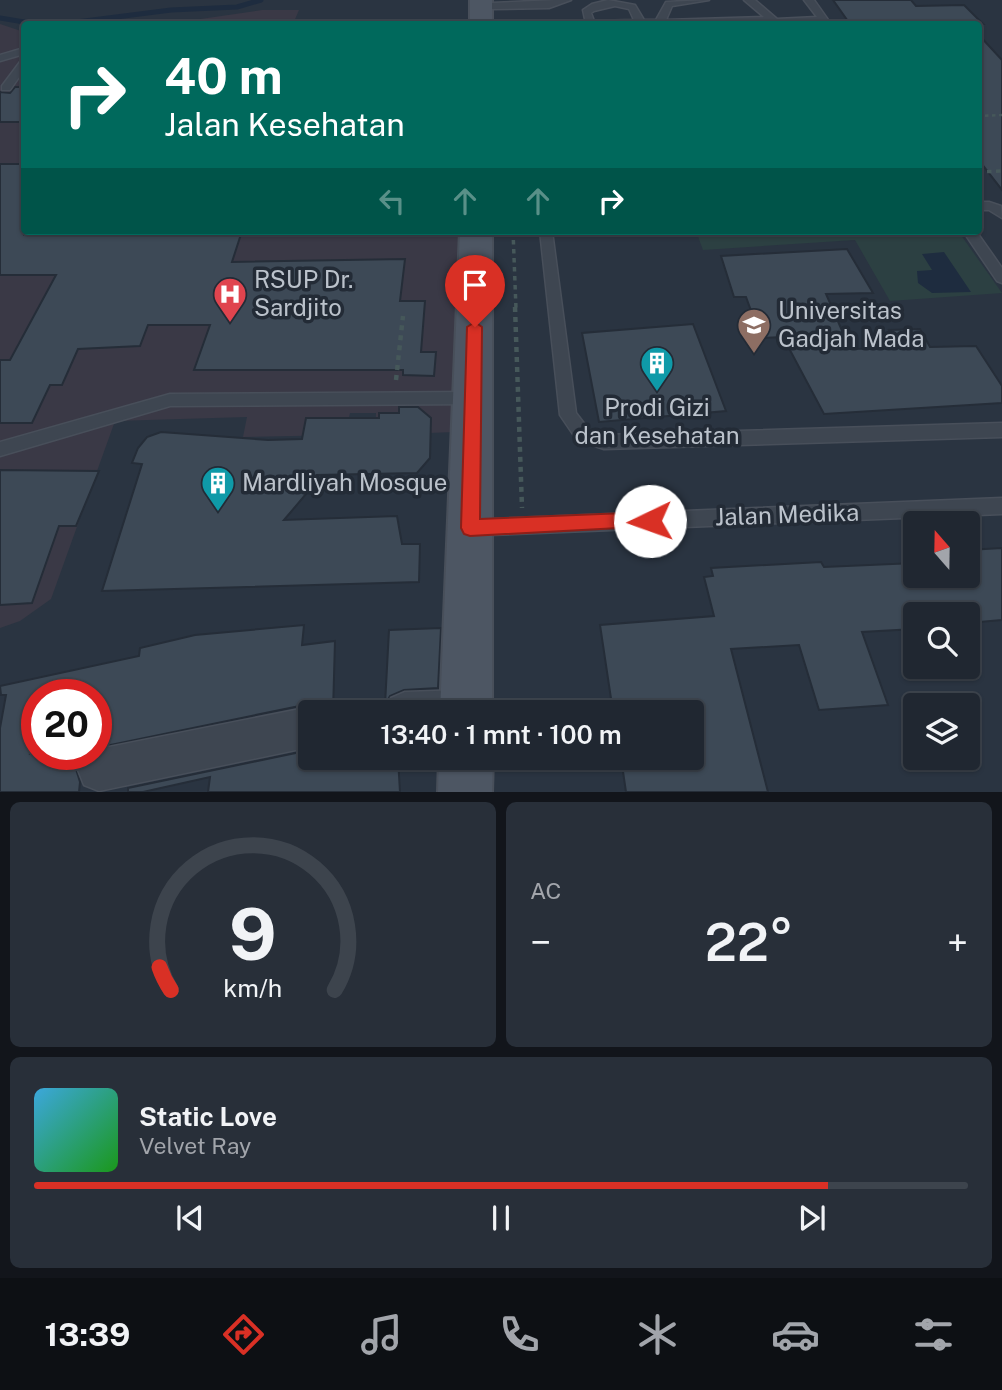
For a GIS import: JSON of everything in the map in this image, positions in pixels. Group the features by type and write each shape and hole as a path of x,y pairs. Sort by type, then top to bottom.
{"street":[{"path":"475,700 494,527 481,398 476,235"},
{"path":"481,398 491,235"},
{"path":"112,767 298,729"},
{"path":"465,792 467,770"},
{"path":"488,770 488,792"}],"lane":[{"path":"487,11 549,5 566,0"},
{"path":"660,21 669,4 704,0"},
{"path":"748,0 773,21"},
{"path":"809,0 824,21"},
{"path":"589,21 586,12 601,3 625,4 634,10 639,21"},
{"path":"0,58 21,52"},
{"path":"5,84 21,67"},
{"path":"982,206 998,208 1002,214"},
{"path":"546,235 568,415 583,435 604,442 1002,430"},
{"path":"973,235 1002,278"},
{"path":"0,449 170,400 481,398"},
{"name":"Jalan Medika","path":"494,527 1002,506"}],"path":[{"path":"982,116 1002,115"},
{"path":"982,172 1002,172"},
{"path":"494,527 513,235"},
{"path":"396,380 403,316"}],"shaded area":[{"path":"262,10 299,10 294,21 187,21"},
{"name":"RSUP Dr. Sardjito","path":"0,24 21,31 21,235 464,235 455,432 375,435 376,413 350,413 345,435 243,437 247,417 115,421 51,599 20,621 0,628"},
{"path":"944,252 971,292 932,293 918,283 917,271 932,270 922,254"}],"green space":[{"path":"697,235 961,235 1002,293 890,301 855,240 703,250"}],"building":[{"path":"833,0 911,0 916,6 964,5 980,21 848,21"},
{"path":"982,38 1002,60 1002,190 982,164"},
{"path":"15,87 21,87 21,122 0,122 0,92 10,93"},
{"path":"0,164 21,164 21,235 241,235 232,262 405,259 400,301 425,301 421,352 436,352 434,376 403,375 403,370 194,370 210,325 148,325 140,346 78,349 62,385 50,385 32,423 0,423 0,360 10,360 56,275 0,275"},
{"path":"847,249 873,293 826,294 850,349 898,348 889,330 920,329 930,347 976,346 1002,386 1002,403 824,414 783,337 761,338 746,297 734,297 721,256"},
{"path":"693,324 726,411 599,422 582,333"},
{"name":"Mardliyah Mosque","path":"399,407 418,407 431,418 430,458 417,473 317,475 312,487 284,520 397,516 402,544 420,544 419,582 102,591 142,464 132,463 138,448 147,437 161,432 268,440 302,439 306,418 379,418 379,413 399,413"},
{"path":"0,470 99,471 76,526 59,526 32,603 0,605"},
{"path":"1002,548 1002,620 980,622 980,602 903,602 903,630 862,632 888,705 819,710 799,645 731,649 768,792 626,792 623,770 704,770 704,700 611,700 600,625 714,616 704,577 713,576 711,568 821,562 824,567 903,564 903,588 980,588 980,549"},
{"path":"304,625 302,645 335,641 333,700 298,700 298,706 112,745 112,679 32,679 139,656 140,648 195,635"},
{"path":"441,628 438,688 404,690 385,700 389,630"},
{"path":"21,681 21,770 76,770 80,782 79,792 0,792 0,728 6,695 1,695 0,686"},
{"path":"298,753 298,770 399,770 400,792 208,792 210,777 143,792 128,792 128,788"}],"waterway":[{"path":"85,21 171,10 237,7 261,0"},
{"path":"0,18 21,22"}],"place":[{"name":"RSUP Dr. Sardjito","path":"230,324"},
{"name":"Universitas Gadjah Mada","path":"754,355"},
{"name":"Prodi Gizi dan Kesehatan","path":"657,393"},
{"name":"Mardliyah Mosque","path":"218,513"}],"route":[{"path":"475,327 470,528 650,521"}]}
